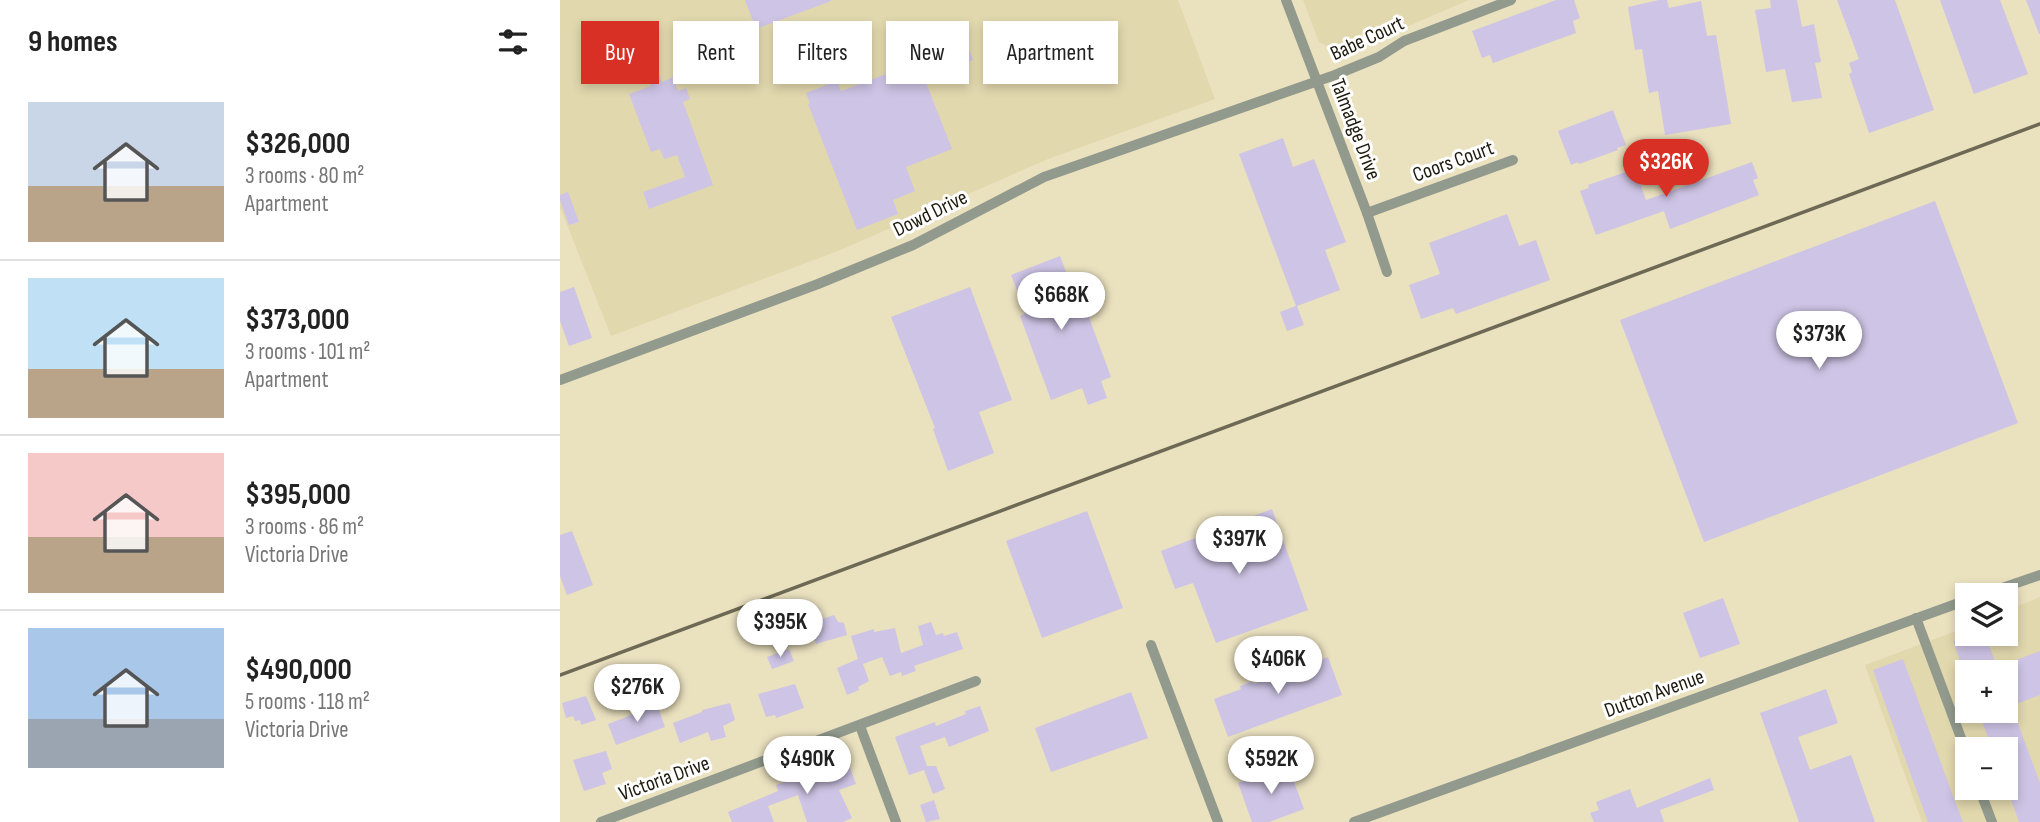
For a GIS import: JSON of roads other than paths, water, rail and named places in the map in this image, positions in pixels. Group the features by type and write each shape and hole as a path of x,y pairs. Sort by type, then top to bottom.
{"street":[{"name":"Talmadge Drive","path":"1286,0 1387,272"},
{"name":"Babe Court","path":"1317,80 1379,57 1404,41 1511,0"},
{"name":"Dowd Drive","path":"560,380 818,284 902,249 1046,176 1147,143 1317,80"},
{"name":"Coors Court","path":"1367,213 1513,160"},
{"path":"2017,583 2040,575"},
{"name":"Dutton Avenue","path":"1354,822 1955,604"},
{"path":"1916,618 1961,737"},
{"path":"1151,645 1218,822"},
{"name":"Victoria Drive","path":"601,822 976,681"},
{"path":"860,726 896,822"},
{"path":"1984,800 1992,822"}],"railway":[{"path":"560,675 2040,124"}]}
